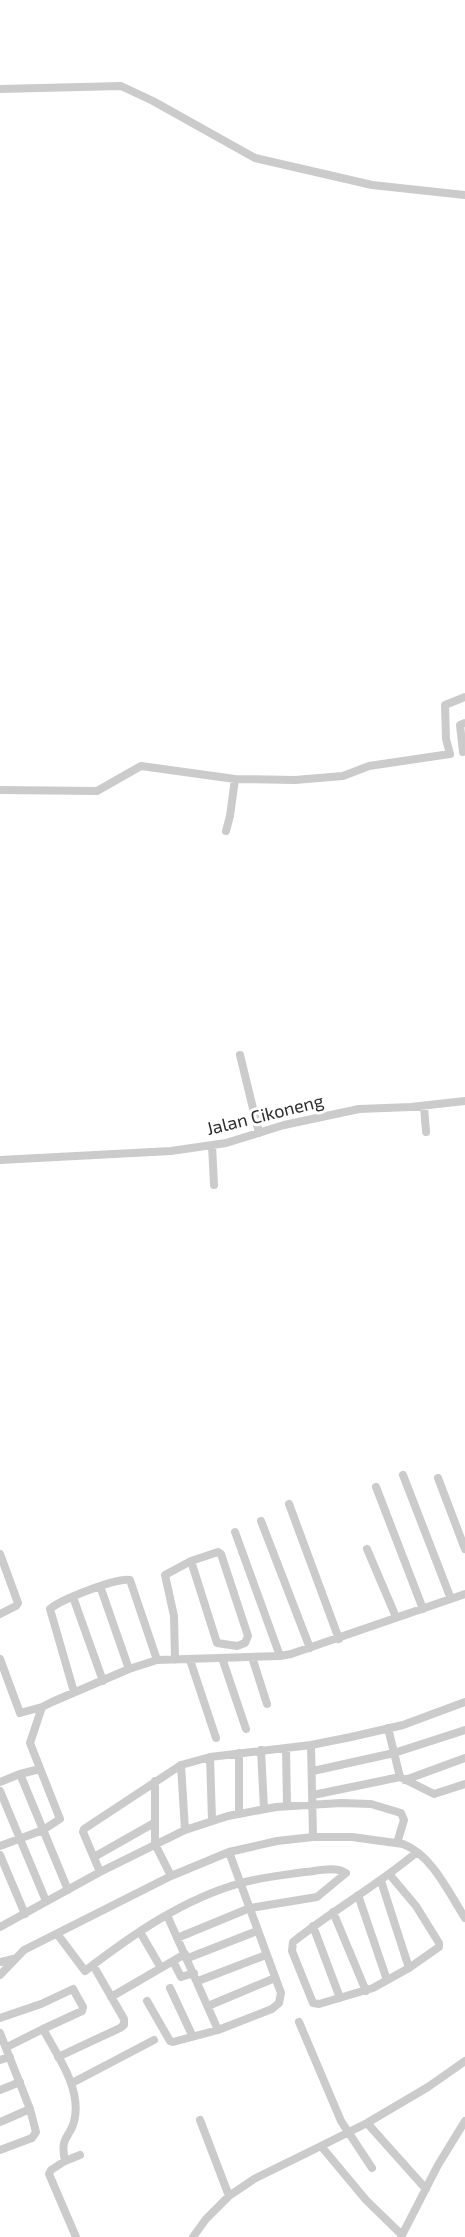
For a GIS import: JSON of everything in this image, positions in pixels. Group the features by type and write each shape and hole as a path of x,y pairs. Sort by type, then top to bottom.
{"street":[{"path":"0,89 121,86 153,101 255,158 372,185 465,195"},
{"path":"450,754 446,739 445,705 465,697"},
{"path":"0,790 97,791 141,766 235,779 295,780 343,776 369,766 464,752 460,724 465,723"},
{"path":"226,831 235,779"},
{"path":"240,1056 259,1133"},
{"name":"Jalan Cikoneng","path":"0,1160 171,1151 226,1143 312,1118 359,1109 424,1106 465,1101"},
{"path":"424,1106 426,1132"},
{"path":"212,1145 214,1185"},
{"path":"403,1475 451,1599"},
{"path":"438,1478 465,1549"},
{"path":"376,1487 423,1609"},
{"path":"289,1504 339,1639"},
{"path":"261,1521 310,1648"},
{"path":"235,1532 280,1656"},
{"path":"366,1549 396,1617"},
{"path":"175,1660 174,1616 165,1575 191,1561 218,1552 221,1554 248,1636 245,1643 237,1646 218,1642 191,1561"},
{"path":"0,1554 18,1603 0,1614"},
{"path":"74,1692 49,1611 51,1606 100,1586 118,1580 130,1580 158,1660"},
{"path":"100,1586 129,1669"},
{"path":"0,1659 20,1713 42,1707 129,1669 158,1660 280,1656 339,1639 465,1594"},
{"path":"73,1598 103,1681"},
{"path":"252,1657 267,1704"},
{"path":"222,1658 246,1729"},
{"path":"190,1660 216,1738"},
{"path":"100,1872 83,1832 84,1829 181,1765 210,1757 311,1745 388,1728 465,1702"},
{"path":"0,1846 43,1830 60,1819 30,1743 42,1707"},
{"path":"388,1728 403,1778 434,1794 465,1784"},
{"path":"313,1771 394,1754 465,1730"},
{"path":"311,1745 313,1837"},
{"path":"286,1748 287,1806"},
{"path":"261,1750 264,1809"},
{"path":"238,1753 239,1814"},
{"path":"210,1757 212,1820"},
{"path":"0,1927 155,1844 212,1820 287,1806 403,1778 465,1758"},
{"path":"181,1765 185,1830"},
{"path":"0,1782 40,1769"},
{"path":"20,1774 68,1890"},
{"path":"154,1781 155,1844 171,1876"},
{"path":"0,1791 46,1901"},
{"path":"313,1799 360,1803 401,1813 404,1820 397,1843"},
{"path":"94,1857 154,1823"},
{"path":"0,1976 13,1959 24,1950 58,1935 171,1876 230,1852 277,1841 343,1836 407,1846 417,1852 436,1873 465,1918"},
{"path":"147,2001 170,2041 173,2042 192,2035 218,2030 276,2006 281,1996 230,1852"},
{"path":"390,1875 416,1906 439,1943 438,1949 366,1991 319,2004 313,2003 292,1951 293,1942 333,1912 390,1875 417,1852"},
{"path":"0,1855 25,1914"},
{"path":"58,1935 85,1971 167,1916 240,1883 266,1877 324,1870 346,1873 317,1897 250,1908 177,1938"},
{"path":"381,1881 409,1968"},
{"path":"358,1895 387,1980"},
{"path":"333,1912 366,1991"},
{"path":"167,1916 218,2030"},
{"path":"313,1926 340,1998"},
{"path":"111,1996 173,1961 257,1931"},
{"path":"140,1932 161,1968"},
{"path":"198,1981 266,1955"},
{"path":"0,1962 13,1959"},
{"path":"173,1961 181,1977 194,1972"},
{"path":"58,2057 122,2027 124,2019 93,1965"},
{"path":"208,2006 275,1978"},
{"path":"170,1988 192,2035"},
{"path":"0,2018 41,2004 73,1989 83,2007 82,2011 7,2047"},
{"path":"299,2022 347,2132 372,2169"},
{"path":"43,2029 72,2083 75,2117 62,2149 65,2161"},
{"path":"0,2033 30,2109 36,2135 0,2150"},
{"path":"72,2083 154,2040"},
{"path":"0,2060 10,2057"},
{"path":"193,2237 206,2219 229,2196 254,2179 367,2122 428,2087 465,2061"},
{"path":"0,2090 20,2082"},
{"path":"0,2122 30,2109"},
{"path":"200,2120 229,2196"},
{"path":"367,2122 426,2189"},
{"path":"321,2146 366,2200 402,2236 438,2164 465,2122"},
{"path":"76,2237 49,2174 51,2170 65,2161 80,2155"}]}
